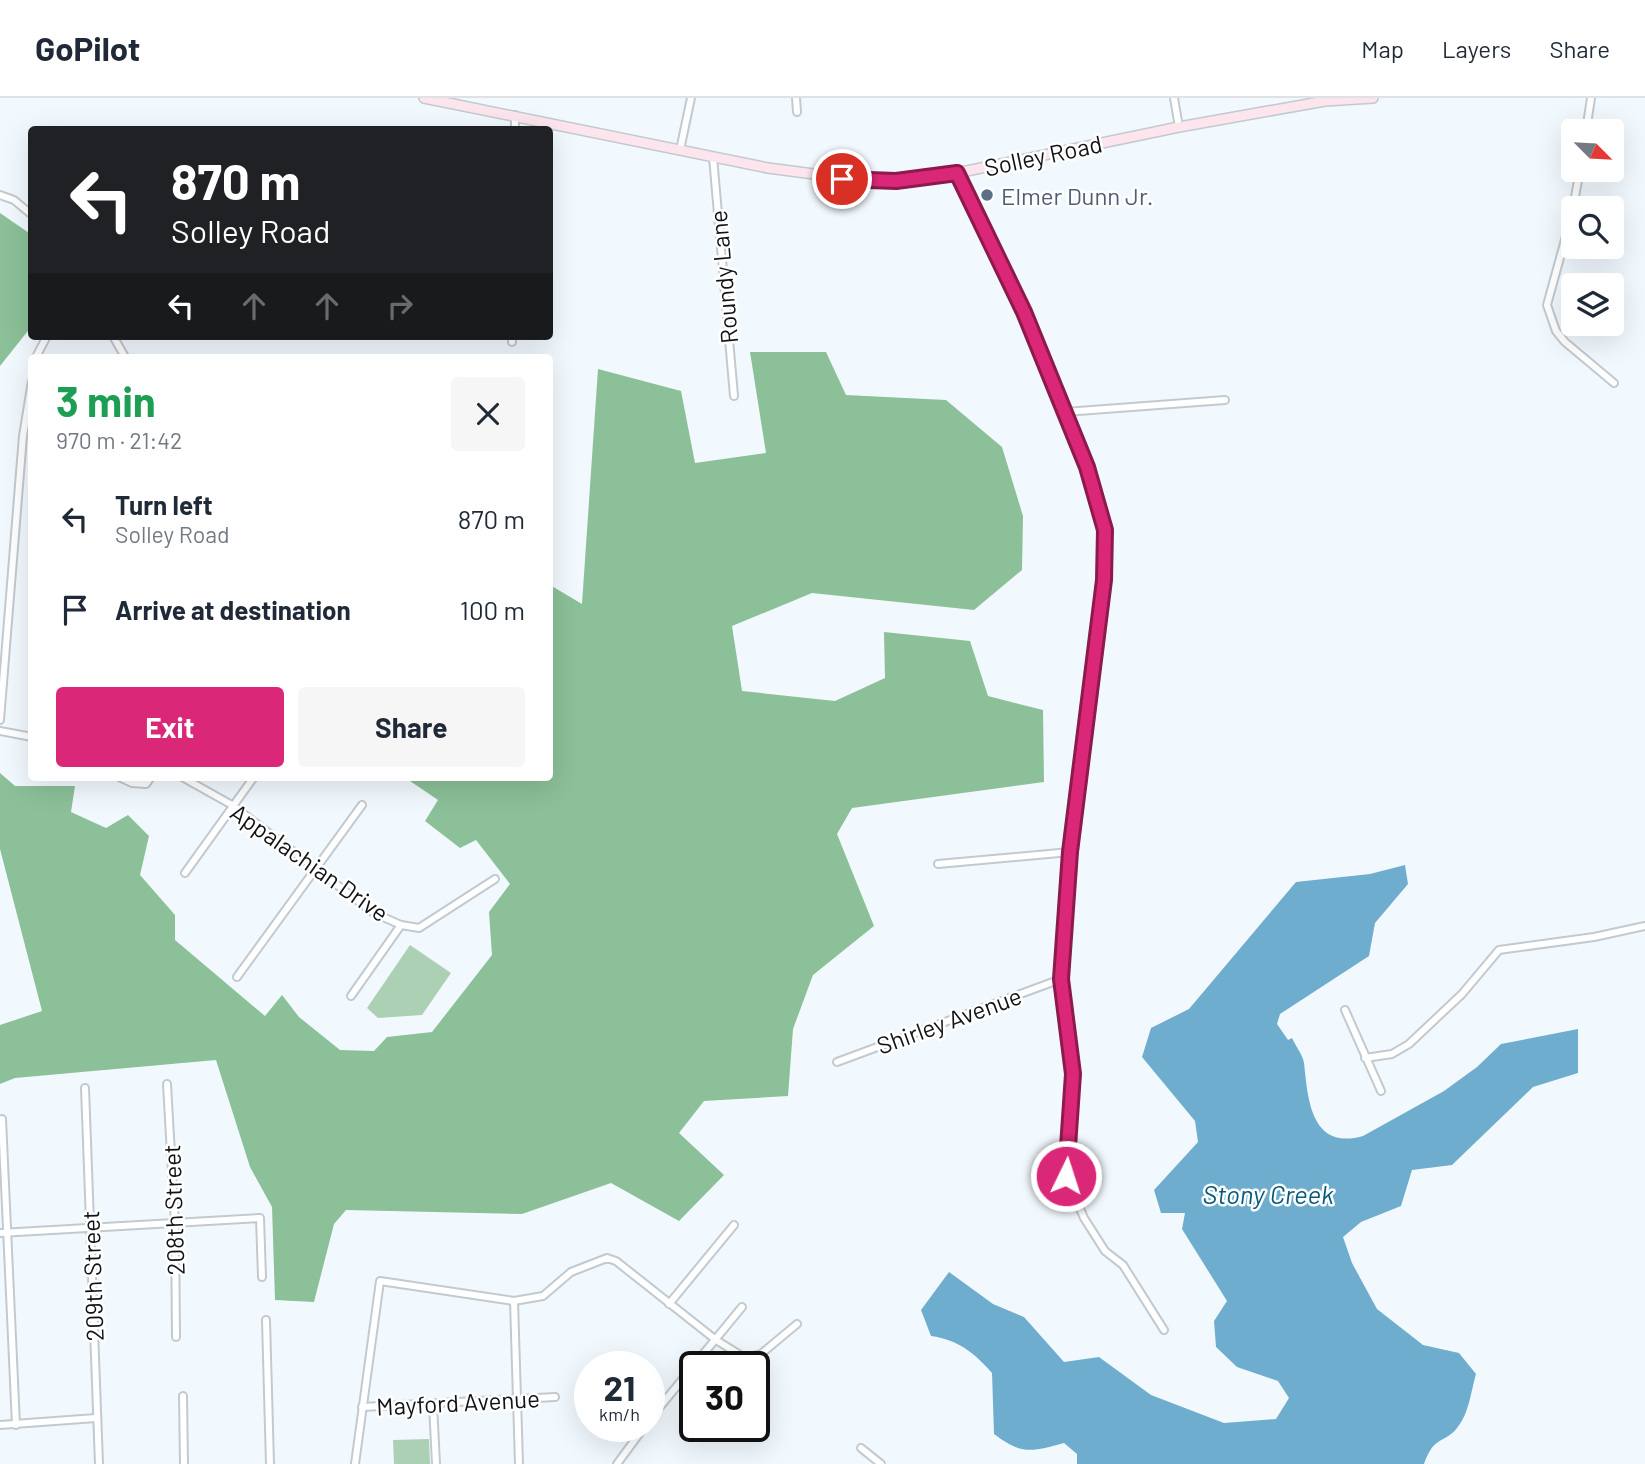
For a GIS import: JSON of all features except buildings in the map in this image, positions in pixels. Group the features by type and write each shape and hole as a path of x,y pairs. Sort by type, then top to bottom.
{"main road":[{"name":"Solley Road","path":"424,98 713,158 812,176 867,181 957,173 1325,100 1373,98"}],"street":[{"path":"680,150 691,98"},
{"path":"796,98 797,112"},
{"path":"1174,98 1179,127"},
{"path":"1588,119 1591,98"},
{"path":"515,115 515,126"},
{"name":"Roundy Lane","path":"713,158 734,396"},
{"path":"957,173 1024,312 1102,513 1106,546 1070,852 1061,979 1073,1074 1066,1176 1091,1229 1105,1251 1123,1265 1164,1330"},
{"path":"1578,182 1548,306 1556,331 1565,342 1614,383"},
{"path":"0,195 15,200 28,211"},
{"path":"1065,412 1225,400"},
{"path":"0,720 23,436 28,406"},
{"path":"0,731 28,736"},
{"path":"128,781 146,784 148,781"},
{"name":"Appalachian Drive","path":"189,781 232,805 374,913 401,925"},
{"path":"185,873 249,781"},
{"path":"237,976 362,805"},
{"path":"938,864 1070,852"},
{"path":"351,996 401,925 419,928 495,879"},
{"path":"1365,1058 1392,1054 1409,1044 1462,994 1499,950 1594,937 1645,926"},
{"name":"Shirley Avenue","path":"837,1062 1061,979"},
{"path":"1345,1010 1381,1091"},
{"name":"208th Street","path":"167,1084 175,1224 176,1337"},
{"name":"209th Street","path":"85,1088 99,1464"},
{"path":"2,1119 3,1233 16,1425"},
{"path":"3,1233 260,1218 262,1277"},
{"path":"669,1304 734,1225"},
{"path":"355,1464 380,1281 514,1301 543,1296 571,1272 607,1258 616,1261 716,1340 745,1358 761,1354 797,1324"},
{"path":"514,1301 519,1464"},
{"path":"665,1401 742,1307"},
{"path":"266,1320 270,1464"},
{"path":"183,1396 184,1464"},
{"name":"Mayford Avenue","path":"362,1407 555,1397"},
{"path":"433,1404 436,1464"},
{"path":"0,1425 96,1418"},
{"path":"617,1464 633,1442"},
{"path":"861,1448 881,1464"}],"green space":[{"path":"0,213 28,232 28,331 0,366"},
{"path":"750,352 826,352 846,395 946,400 1002,447 1023,516 1022,570 974,610 812,593 732,626 742,691 835,701 885,678 884,632 970,641 988,696 1043,710 1044,782 852,808 837,834 874,926 813,975 793,1029 788,1096 704,1101 679,1133 724,1175 679,1221 611,1183 522,1214 346,1210 334,1224 314,1302 275,1300 272,1207 250,1167 216,1060 15,1078 0,1084 0,1025 42,1011 0,849 0,773 15,786 75,786 71,812 106,828 128,815 149,836 140,875 175,915 175,940 265,1016 282,995 299,1017 340,1050 374,1051 387,1037 432,1032 492,955 489,912 510,884 476,840 460,848 425,821 438,800 410,781 553,781 553,587 582,604 598,369 681,391 695,463 766,453"},
{"path":"410,945 451,973 422,1015 378,1018 367,1008"},
{"path":"429,1439 430,1464 394,1464 393,1440"}],"water":[{"name":"Stony Creek","path":"1405,865 1408,884 1375,923 1369,956 1280,1014 1277,1024 1288,1040 1292,1038 1302,1057 1310,1105 1322,1128 1332,1136 1345,1139 1363,1136 1444,1091 1477,1067 1501,1044 1578,1029 1578,1073 1533,1087 1452,1165 1412,1170 1401,1206 1361,1222 1343,1237 1352,1263 1377,1309 1423,1345 1459,1353 1476,1374 1467,1409 1457,1428 1432,1448 1424,1464 1077,1464 1077,1454 1064,1443 1027,1450 1012,1446 994,1434 992,1373 965,1348 931,1336 921,1310 949,1272 993,1304 1024,1317 1064,1362 1099,1357 1151,1395 1224,1423 1276,1419 1289,1398 1278,1381 1237,1367 1216,1347 1214,1321 1227,1301 1182,1229 1185,1213 1161,1213 1154,1190 1198,1142 1195,1121 1142,1057 1151,1028 1189,1009 1296,882 1370,874"}],"place":[{"name":"Elmer Dunn Jr.","path":"987,195"}],"route":[{"path":"842,179 896,181 957,173 1024,312 1087,467 1102,513 1106,546 1104,580 1070,852 1061,979 1073,1074 1066,1176"}]}
